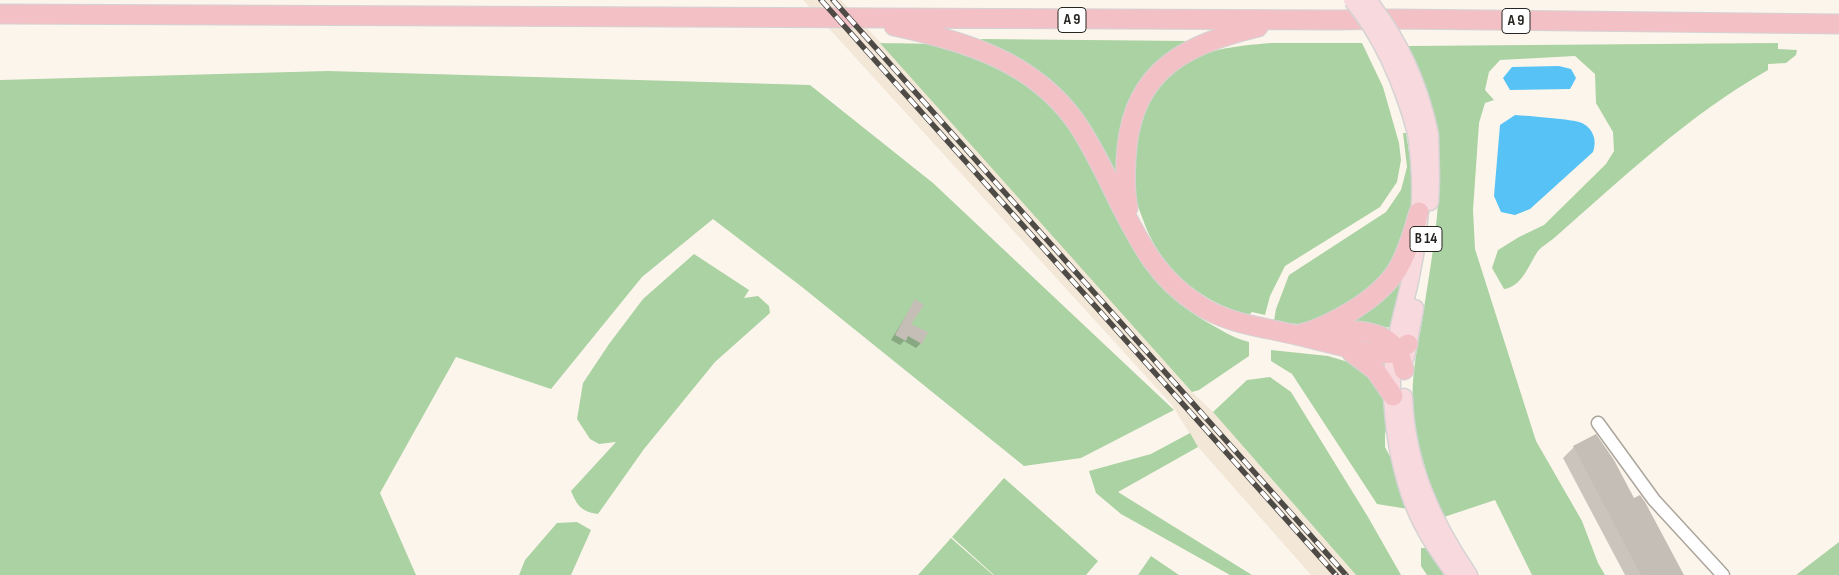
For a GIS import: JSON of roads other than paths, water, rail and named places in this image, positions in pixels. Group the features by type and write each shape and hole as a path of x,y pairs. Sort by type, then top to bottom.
{"highway":[{"name":"A 9","path":"0,14 1397,19 1839,24"},
{"path":"858,18 942,38 992,54 1020,69 1046,88 1076,123 1154,265 1167,280 1199,306 1232,321 1297,335 1343,348 1377,354 1399,349"},
{"path":"1132,226 1124,178 1128,135 1135,107 1150,82 1171,62 1208,42 1232,33 1286,20"},
{"path":"1319,330 1359,306 1382,287 1396,271 1405,254 1419,212"},
{"path":"1297,335 1319,330 1378,335 1399,349 1404,370"},
{"path":"1343,348 1375,370 1393,396"}],"main road":[{"name":"B 14","path":"1352,0 1386,52 1408,104 1423,133 1419,164 1419,212"},
{"name":"B 14","path":"1368,0 1394,36 1409,63 1418,87 1431,179 1422,270 1399,349"},
{"path":"1419,212 1412,274 1393,396 1394,422 1407,488 1425,530 1455,575"},
{"path":"1404,370 1407,434 1417,476 1431,511 1469,575"}],"street":[{"path":"1598,423 1654,500 1723,575"}],"water":[{"path":"1559,66 1571,69 1576,78 1570,89 1510,90 1503,78 1512,67"},
{"path":"1515,115 1582,123 1592,132 1595,144 1593,152 1530,209 1515,215 1501,212 1494,196 1500,125"}],"railway":[{"path":"821,0 1336,575"},
{"path":"833,0 1346,575"}]}
